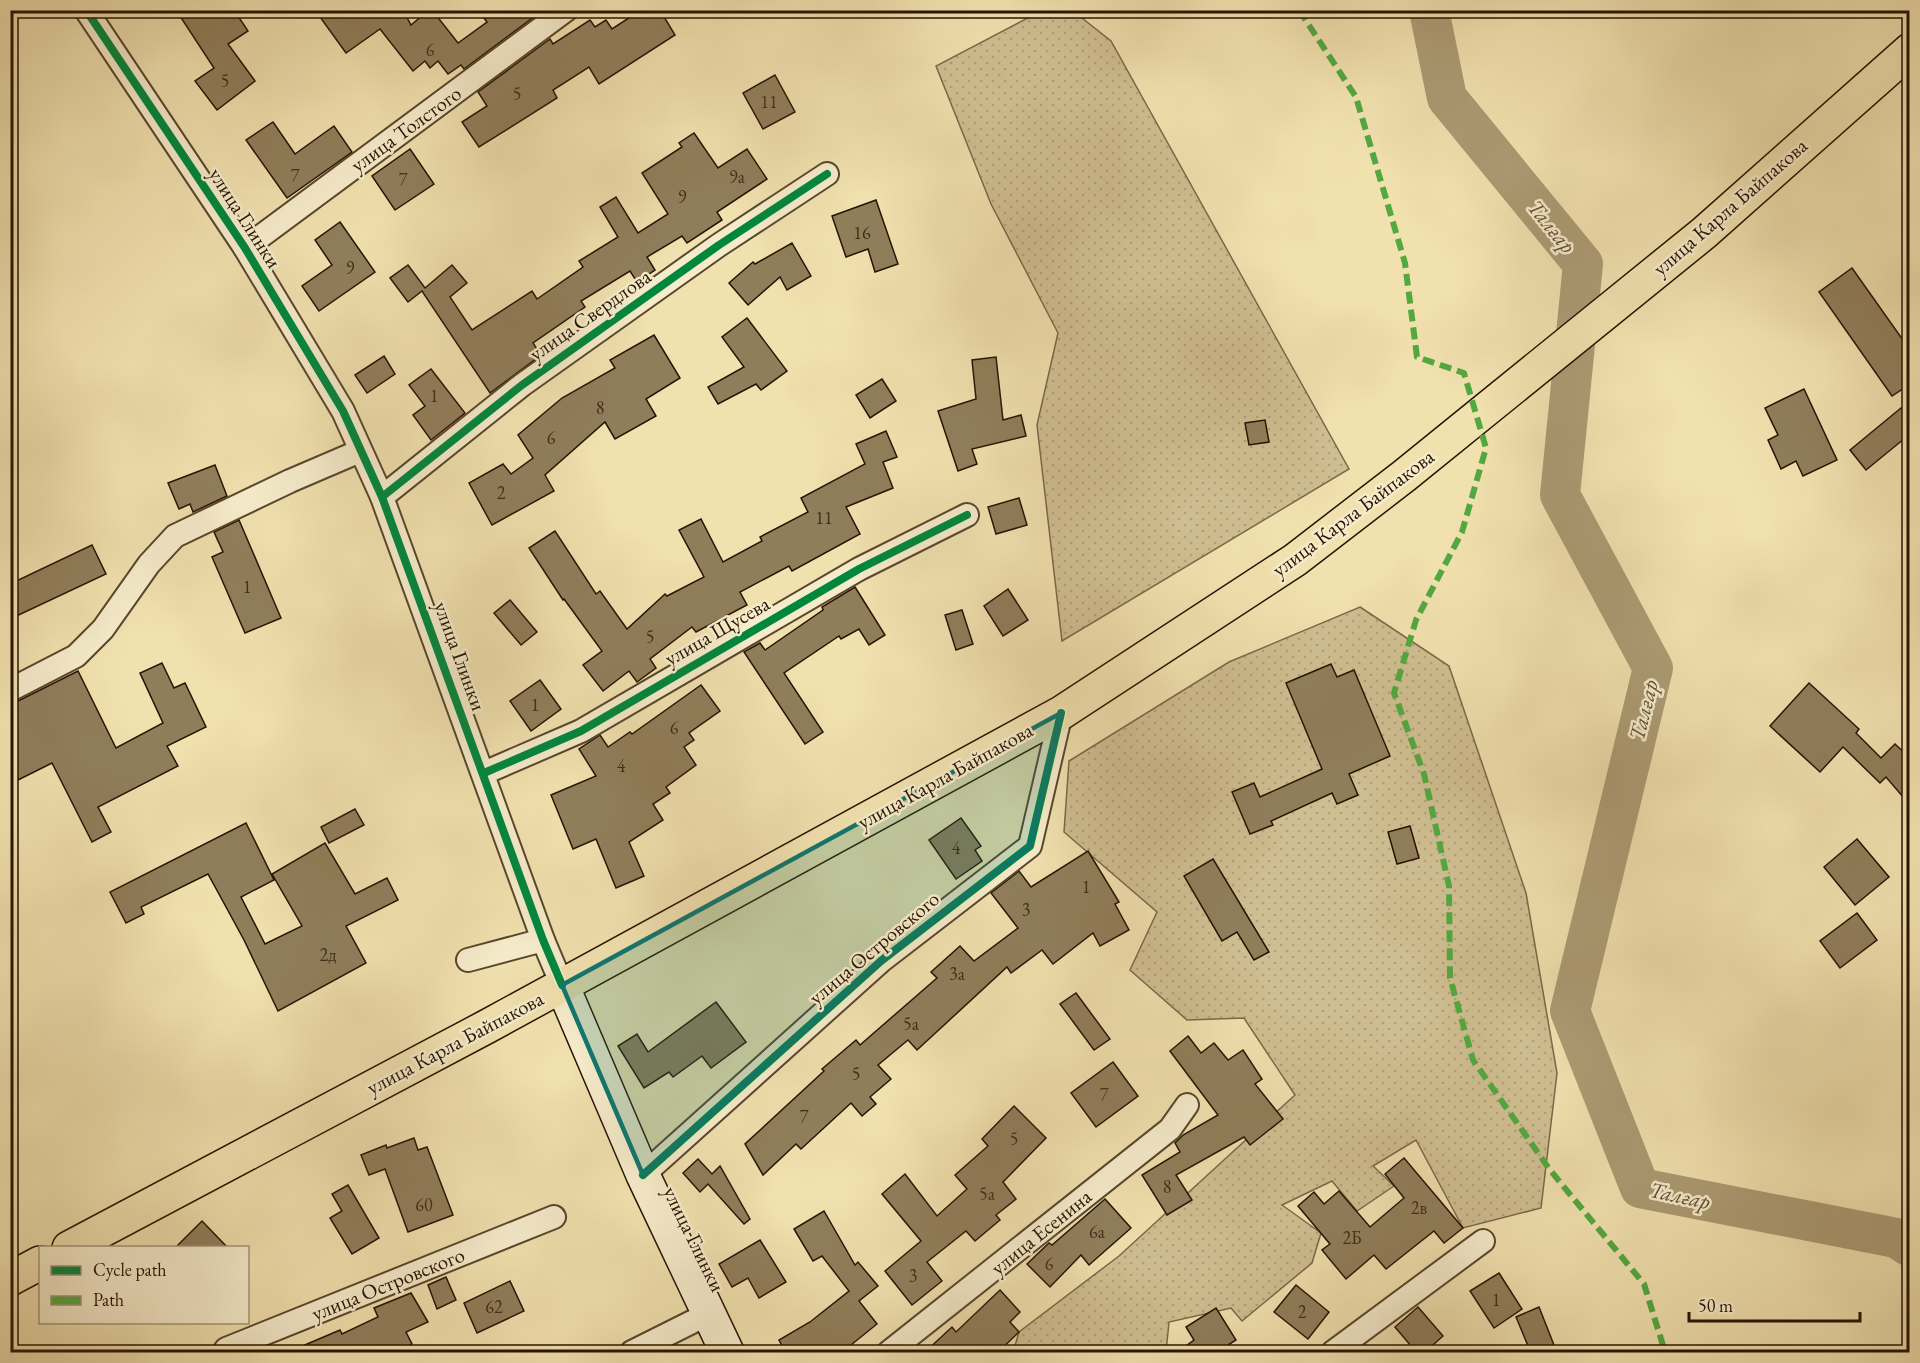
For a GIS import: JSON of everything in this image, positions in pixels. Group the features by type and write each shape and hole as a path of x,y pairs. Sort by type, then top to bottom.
{"main road":[{"name":"улица Карла Байпакова","path":"73,1246 486,1028 1061,713 1295,560 1404,476 1704,233 1910,50"},
{"name":"улица Глинки","path":"562,985 643,1175 727,1353"},
{"path":"10,1279 39,1264"}],"street":[{"name":"улица Глинки","path":"86,10 245,248 343,411 382,497 543,940 562,985"},
{"name":"улица Толстого","path":"245,248 566,10"},
{"name":"улица Свердлова","path":"382,497 522,385 719,245 827,174"},
{"path":"10,690 76,656 103,629 149,564 175,536 290,481 360,451"},
{"name":"улица Щусева","path":"484,773 581,731 859,569 967,515"},
{"name":"улица Островского","path":"643,1175 881,961 1030,846 1061,713"},
{"path":"468,960 543,940"},
{"name":"улица Есенина","path":"890,1353 1170,1129 1187,1105"},
{"name":"улица Островского","path":"224,1353 226,1349 554,1217"},
{"path":"1333,1353 1483,1241"},
{"path":"632,1353 710,1313"}],"highlighted area":[{"path":"1061,713 1030,846 881,961 643,1175 562,985"}],"shaded area":[{"path":"1041,11 1073,11 1111,41 1349,469 1062,641 1037,425 1058,333 991,204 936,66"},
{"path":"1360,607 1449,666 1526,893 1557,1073 1541,1208 1463,1228 1416,1140 1373,1166 1394,1186 1357,1211 1332,1181 1282,1205 1321,1233 1312,1263 1242,1321 1231,1308 1169,1322 1166,1352 1013,1352 1019,1332 1119,1256 1295,1095 1244,1018 1187,1020 1130,970 1157,912 1064,832 1069,761 1229,662"}],"building":[{"path":"176,10 234,10 248,31 228,44 255,81 217,110 195,81 214,68"},
{"path":"315,10 406,10 404,12 411,25 432,10 458,43 487,22 478,10 532,10 535,16 464,69 461,65 448,74 438,61 430,68 425,61 413,71 380,29 346,53"},
{"path":"641,10 660,10 675,35 599,84 589,67 553,90 557,98 479,147 462,122 487,106 478,92 550,39 553,44 590,20 595,27 606,20 612,29"},
{"path":"775,75 795,112 763,129 743,93"},
{"path":"273,122 295,154 334,126 352,152 287,198 246,140"},
{"path":"694,133 718,168 747,149 767,179 717,212 722,220 687,243 682,236 647,257 655,270 637,282 630,271 581,301 585,307 533,343 541,355 490,393 422,291 408,302 390,278 408,265 425,288 452,265 467,283 450,297 472,330 532,291 537,299 583,267 579,261 618,237 600,207 616,197 638,233 668,214 642,173 682,147 679,143"},
{"path":"410,149 434,184 395,210 372,176"},
{"path":"876,200 898,264 875,272 868,249 846,257 832,216"},
{"path":"340,222 375,272 319,311 302,286 332,265 315,240"},
{"path":"792,243 811,276 787,290 780,277 748,305 729,283 753,262 755,264"},
{"path":"1852,268 1910,350 1910,384 1892,396 1819,292"},
{"path":"747,318 787,371 761,390 756,384 718,404 708,387 744,367 722,337"},
{"path":"654,335 680,378 646,399 656,416 615,439 605,422 545,475 554,491 492,525 469,483 503,464 511,474 533,458 518,435 562,398 615,368 610,360"},
{"path":"384,356 395,374 367,393 355,375"},
{"path":"996,357 1003,420 1021,415 1026,436 972,449 977,464 958,471 938,411 976,399 972,360"},
{"path":"431,369 465,413 431,440 413,415 425,406 409,385"},
{"path":"882,379 896,401 870,418 856,395"},
{"path":"1804,389 1837,460 1803,476 1796,461 1781,469 1768,440 1778,435 1765,408"},
{"path":"1901,408 1910,418 1910,434 1866,470 1850,450"},
{"path":"1265,420 1269,442 1249,445 1245,423"},
{"path":"886,431 897,457 883,462 893,488 846,507 860,534 792,571 789,566 740,592 747,605 696,632 692,627 650,659 656,668 637,682 629,671 603,691 583,665 602,651 563,600 529,548 555,531 596,594 600,591 627,629 665,594 667,596 704,577 679,530 701,519 723,562 762,541 760,537 808,512 801,498 865,464 856,444"},
{"path":"215,465 227,496 193,512 190,504 179,509 168,483"},
{"path":"1019,498 1027,525 996,534 988,507"},
{"path":"239,520 281,618 245,633 212,557 223,552 214,532"},
{"path":"92,545 106,574 10,619 10,584"},
{"path":"855,587 885,635 869,645 859,629 841,639 839,636 784,673 823,732 805,744 744,652 760,643 765,650 823,610 822,607"},
{"path":"1008,589 1028,620 1003,636 984,606"},
{"path":"510,600 537,632 521,645 494,613"},
{"path":"962,610 973,644 956,650 945,615"},
{"path":"162,663 174,688 185,683 206,727 167,746 178,766 98,807 111,832 92,842 52,763 10,784 10,705 78,671 116,748 163,723 140,673"},
{"path":"1331,664 1337,677 1354,670 1390,756 1349,774 1358,795 1337,804 1332,793 1271,821 1273,825 1250,834 1232,792 1254,783 1260,797 1322,769 1286,683"},
{"path":"540,680 561,709 531,731 510,701"},
{"path":"1809,683 1859,729 1856,733 1881,758 1895,744 1910,758 1910,805 1886,777 1880,783 1843,747 1820,772 1770,726"},
{"path":"701,685 720,711 689,733 694,740 684,747 696,765 666,787 670,793 653,804 663,820 629,842 644,876 616,888 596,839 573,849 551,795 596,776 579,749 600,735 608,747 630,732 632,734"},
{"path":"355,809 364,825 329,843 321,827"},
{"path":"961,818 981,846 975,850 982,861 956,879 929,840"},
{"path":"246,823 274,880 241,897 265,944 302,926 272,874 325,843 355,894 387,878 398,900 346,926 366,963 278,1011 244,940 208,874 141,907 144,914 126,923 110,892"},
{"path":"1410,826 1419,858 1397,864 1388,832"},
{"path":"1857,839 1889,877 1855,905 1824,867"},
{"path":"1088,851 1119,902 1115,904 1129,930 1100,946 1093,933 1053,964 1042,950 1011,973 1007,967 917,1050 908,1040 878,1065 891,1079 870,1097 876,1104 862,1116 851,1103 801,1149 796,1144 763,1175 745,1144 824,1071 822,1069 856,1040 860,1045 937,978 931,972 960,946 974,961 1018,928 991,893 1019,871 1031,887"},
{"path":"1213,859 1269,952 1254,960 1237,932 1222,941 1184,876"},
{"path":"1857,913 1877,940 1840,968 1820,941"},
{"path":"1076,993 1110,1039 1094,1050 1060,1004"},
{"path":"716,1002 746,1042 711,1068 702,1056 673,1077 669,1072 644,1088 618,1046 637,1034 648,1052"},
{"path":"1188,1036 1201,1053 1214,1043 1228,1060 1243,1050 1262,1079 1255,1084 1283,1119 1250,1145 1244,1137 1176,1175 1192,1200 1167,1215 1142,1175 1180,1152 1175,1143 1183,1135 1218,1115 1170,1051"},
{"path":"1113,1062 1138,1096 1096,1127 1071,1093"},
{"path":"1014,1106 1046,1138 1003,1182 1016,1199 996,1215 1000,1220 975,1241 966,1231 927,1262 942,1281 912,1305 885,1271 921,1241 882,1194 905,1174 937,1216 967,1189 955,1175 988,1146 982,1139"},
{"path":"414,1138 418,1150 427,1147 453,1215 408,1232 385,1169 369,1175 361,1155 386,1145 387,1148"},
{"path":"1404,1158 1463,1228 1444,1243 1434,1231 1386,1269 1374,1255 1346,1279 1322,1250 1330,1244 1298,1206 1314,1192 1324,1204 1339,1191 1370,1227 1404,1198 1385,1174"},
{"path":"698,1159 712,1174 720,1166 750,1219 744,1224 708,1184 700,1192 683,1173"},
{"path":"348,1185 379,1238 352,1254 330,1218 342,1211 332,1194"},
{"path":"1105,1199 1131,1228 1089,1265 1081,1255 1050,1287 1027,1264 1049,1243 1052,1245"},
{"path":"824,1211 855,1265 858,1262 878,1286 859,1301 877,1324 841,1353 786,1353 779,1340 810,1322 849,1291 822,1256 813,1261 794,1229"},
{"path":"202,1221 226,1246 177,1246"},
{"path":"760,1240 786,1282 759,1298 748,1278 732,1287 719,1264"},
{"path":"1499,1273 1522,1309 1494,1328 1470,1291"},
{"path":"446,1277 456,1300 437,1309 428,1285"},
{"path":"510,1281 524,1311 477,1333 464,1303"},
{"path":"1296,1285 1329,1312 1308,1339 1274,1312"},
{"path":"1000,1290 1020,1312 1010,1322 1019,1332 997,1353 924,1353 952,1327 956,1332"},
{"path":"411,1293 428,1322 406,1332 412,1344 395,1353 286,1353 340,1330 342,1334 378,1317 374,1308"},
{"path":"1418,1307 1443,1336 1424,1353 1417,1353 1395,1327"},
{"path":"1539,1307 1554,1345 1531,1353 1516,1317"},
{"path":"1216,1308 1236,1340 1228,1345 1233,1353 1176,1353 1194,1340 1186,1327"}],"waterway":[{"name":"Талғар","path":"1429,10 1447,98 1583,264 1560,495 1653,668 1570,1011 1640,1188 1896,1238 1910,1247"}],"marked path":[{"path":"1299,10 1356,97 1405,263 1417,357 1464,373 1486,448 1462,532 1416,620 1394,693 1424,774 1449,886 1450,978 1473,1060 1550,1170 1644,1284 1665,1352"}],"cycle path":[{"path":"86,10 245,248 343,411 382,497 543,940 562,985"},
{"path":"382,497 522,385 719,245 827,174"},
{"path":"484,773 581,731 859,569 967,515"},
{"path":"643,1175 881,961 1030,846 1061,713"}]}
